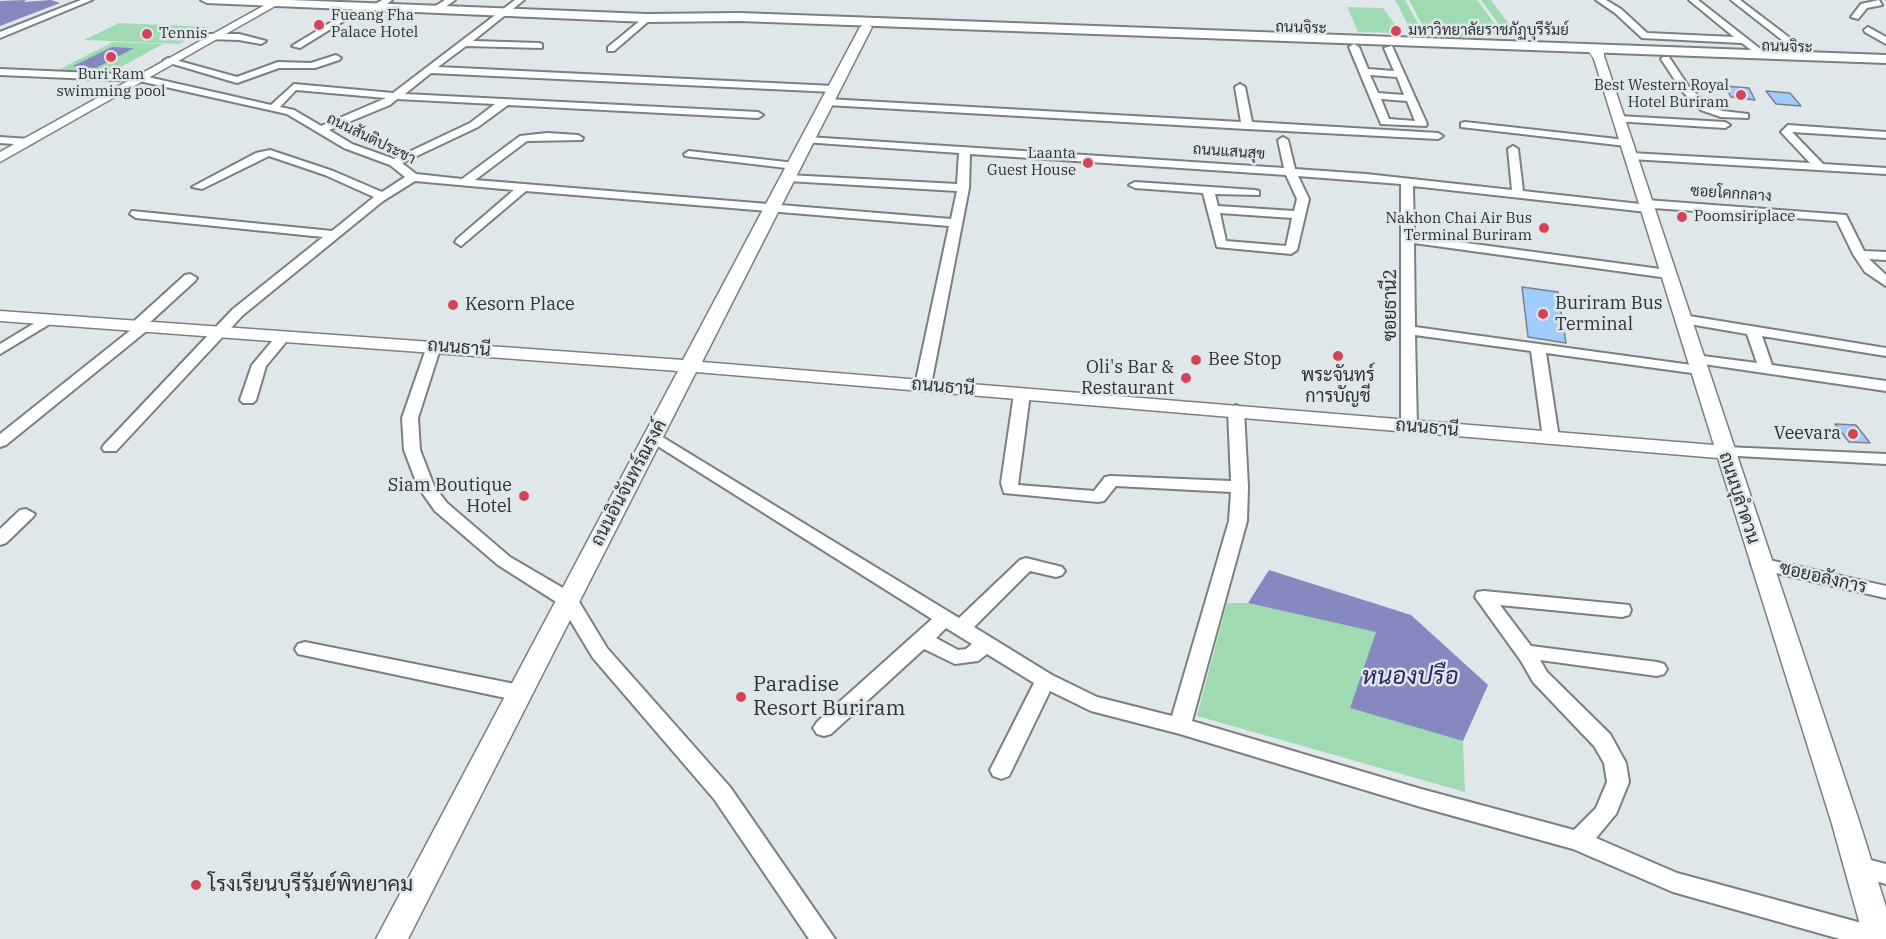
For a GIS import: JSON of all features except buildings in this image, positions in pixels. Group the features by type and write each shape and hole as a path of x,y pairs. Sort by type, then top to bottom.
{"main road":[{"name":"ถนนจิระ","path":"207,0 276,1 647,18 745,17 1389,48 1596,53"},
{"path":"745,17 762,7"},
{"name":"ถนนจิระ","path":"745,17 866,27 1122,35"},
{"name":"ถนนจิระ","path":"1141,36 1886,66"},
{"name":"ถนนจิระ","path":"1665,56 1763,55 1886,59"}],"street":[{"path":"0,35 88,0"},
{"path":"297,46 370,7 388,0"},
{"path":"437,9 451,0"},
{"path":"320,130 386,104 520,0"},
{"path":"1600,0 1618,11 1665,56 1685,89 1705,108 1721,114 1744,116"},
{"path":"1693,0 1763,55"},
{"path":"1735,0 1808,56"},
{"path":"1864,0 1882,4"},
{"path":"0,158 209,37 276,1"},
{"path":"1855,17 1864,6 1882,4"},
{"path":"611,49 647,18"},
{"name":"ถนนอินจันทร์ณรงค์","path":"392,939 866,27"},
{"path":"1868,30 1886,41"},
{"path":"1645,36 1743,40"},
{"path":"209,37 261,41"},
{"path":"464,43 539,46"},
{"path":"1354,46 1385,122 1422,124 1389,48"},
{"name":"ถนนบุลำดวน","path":"1596,53 1859,867 1880,939"},
{"path":"168,61 237,80 278,65 312,66 336,58"},
{"path":"431,70 1247,126 1438,136"},
{"name":"ถนนสันติประชา","path":"0,72 139,78 290,112 348,146 394,163 413,177 522,189 956,223"},
{"path":"1364,72 1400,74"},
{"path":"220,96 225,92 223,85 230,78"},
{"path":"273,108 294,87 395,96 758,115"},
{"path":"1240,87 1247,126"},
{"path":"1374,96 1411,98"},
{"path":"394,163 474,125 505,102"},
{"path":"1619,119 1725,125"},
{"path":"1465,125 1629,150 1886,171"},
{"path":"1820,167 1785,132 1788,128 1886,135"},
{"path":"463,183 524,138 548,136 578,138"},
{"path":"0,140 29,142"},
{"name":"ถนนแสนสุข","path":"808,140 1290,171 1647,206"},
{"path":"1208,190 1221,244 1291,250 1303,199 1290,171 1283,140"},
{"path":"1513,149 1518,195"},
{"path":"922,385 963,188 964,151"},
{"path":"198,187 260,155 270,153 329,173 383,197"},
{"path":"689,154 791,172 963,188"},
{"path":"110,448 219,330 383,197 413,177"},
{"name":"ซอยธานี2","path":"1407,182 1409,427"},
{"path":"1135,185 1255,193"},
{"path":"461,242 522,189"},
{"name":"ซอยโคกกลาง","path":"1647,206 1842,218 1859,254 1870,269 1886,282"},
{"path":"1214,209 1301,215"},
{"path":"136,214 337,235"},
{"path":"1409,239 1668,274"},
{"path":"1859,254 1886,256"},
{"path":"0,442 141,326 190,278"},
{"name":"ถนนธานี","path":"0,316 434,346 1236,410 1409,427 1725,452 1886,459"},
{"path":"0,351 48,319"},
{"path":"1683,319 1886,352"},
{"path":"1409,330 1538,348 1766,369 1886,386"},
{"path":"1753,330 1766,369"},
{"path":"248,400 259,365 284,336"},
{"path":"434,346 410,418 412,450 426,487 441,507 504,561 568,600 600,653 722,793 823,939"},
{"path":"1538,348 1551,438"},
{"path":"1022,394 1010,489 1098,497 1111,481 1240,487"},
{"path":"1180,726 1239,521 1240,487 1236,410"},
{"path":"653,438 1045,680 1091,703 1180,726 1410,795 1578,841 1673,882 1880,939"},
{"path":"0,539 26,514"},
{"path":"825,728 922,639 953,623 1026,564 1056,571"},
{"name":"ซอยอลังการ","path":"1760,564 1886,592"},
{"path":"1578,841 1605,814 1618,782 1615,764 1602,740 1540,677 1528,656 1484,597 1622,610"},
{"path":"922,639 955,657 971,656 987,643"},
{"path":"305,649 520,693"},
{"path":"1528,656 1535,652 1657,669"},
{"path":"1001,770 1045,680"},
{"path":"1859,867 1886,874"}],"green space":[{"path":"1395,0 1405,0 1418,23 1426,27 1466,34 1491,32 1500,26 1481,0 1491,0 1515,32 1462,37 1426,31 1407,23"},
{"path":"1409,0 1477,0 1497,27 1422,24"},
{"path":"1347,7 1383,8 1401,33 1358,32"},
{"name":"Tennis","path":"119,23 209,27 179,44 84,40"},
{"name":"Buri Ram swimming pool","path":"113,42 163,44 110,73 58,70"},
{"path":"1227,603 1248,603 1377,632 1350,708 1463,741 1465,792 1197,716"}],"water":[{"path":"26,0 24,2 51,0 60,3 0,26 0,1"},
{"path":"112,47 134,48 96,68 73,66"},
{"name":"หนองปรือ","path":"1269,570 1411,615 1488,685 1463,741 1350,708 1376,632 1248,603"}],"place":[{"name":"Fueang Fha Palace Hotel","path":"319,25"},
{"name":"มหาวิทยาลัยราชภัฏบุรีรัมย์","path":"1396,31"},
{"name":"Tennis","path":"147,34"},
{"name":"Buri Ram swimming pool","path":"111,57"},
{"name":"Best Western Royal Hotel Buriram","path":"1741,95"},
{"name":"Laanta Guest House","path":"1088,163"},
{"name":"Poomsiriplace","path":"1682,217"},
{"name":"Nakhon Chai Air Bus Terminal Buriram","path":"1544,228"},
{"name":"Kesorn Place","path":"453,305"},
{"name":"Buriram Bus Terminal","path":"1543,314"},
{"name":"พระจันทร์ การบัญชี","path":"1338,356"},
{"name":"Bee Stop","path":"1196,360"},
{"name":"Oli's Bar & Restaurant","path":"1186,378"},
{"name":"Veevara","path":"1853,434"},
{"name":"Siam Boutique Hotel","path":"524,496"},
{"name":"Paradise Resort Buriram","path":"741,697"},
{"name":"โรงเรียนบุรีรัมย์พิทยาคม","path":"196,885"}]}
